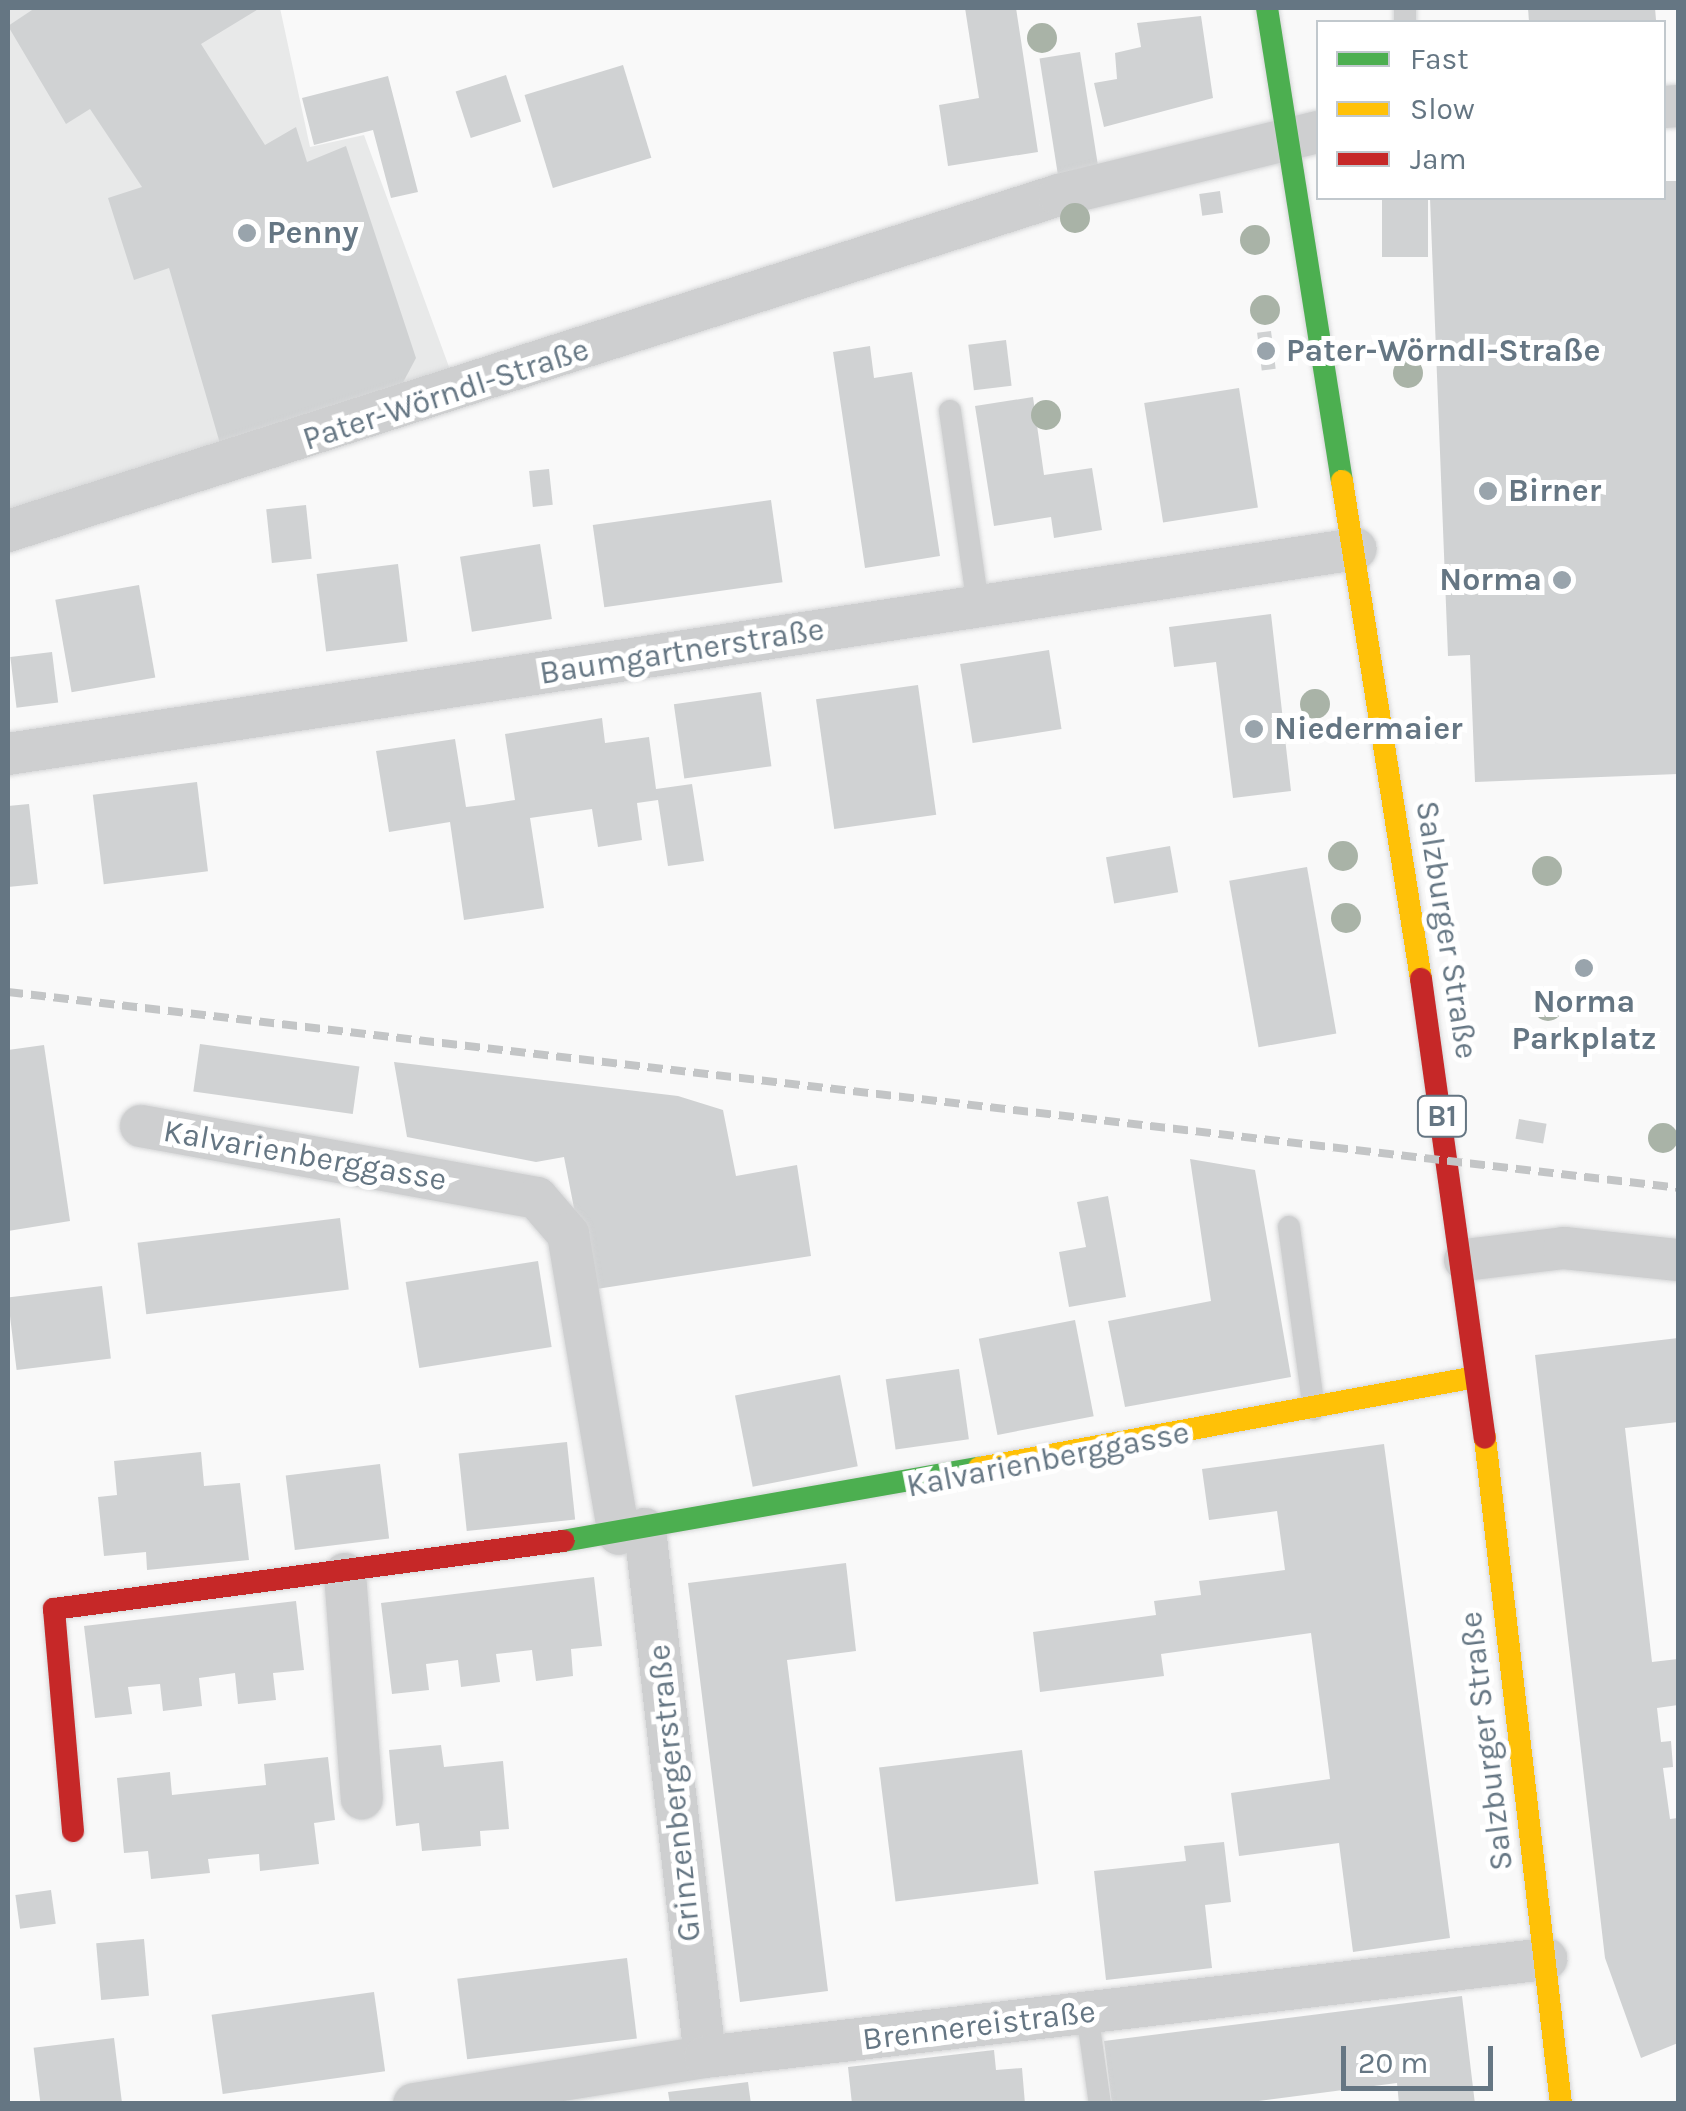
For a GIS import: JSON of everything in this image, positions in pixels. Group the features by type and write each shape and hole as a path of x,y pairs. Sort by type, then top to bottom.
{"main road":[{"name":"Salzburger Straße","path":"1267,8 1302,133 1356,548 1464,1260 1561,2104"},
{"name":"Kalvarienberggasse","path":"74,1830 54,1609 346,1574 632,1532 1476,1377"}],"street":[{"name":"Pater-Wörndl-Straße","path":"8,531 1059,195 1302,133"},
{"name":"Baumgartnerstraße","path":"8,754 1356,548"},
{"name":"Kalvarienberggasse","path":"141,1126 538,1198 568,1234 632,1532"},
{"path":"1464,1260 1564,1248 1678,1260"},
{"name":"Grinzenbergerstraße","path":"632,1532 705,2057"},
{"path":"346,1574 362,1798"},
{"name":"Brennereistraße","path":"414,2104 705,2057 1546,1959"}],"lane":[{"path":"950,411 978,606"},
{"path":"1288,1226 1314,1409"},
{"path":"1087,2013 1100,2104"}],"shaded area":[{"path":"8,8 280,8 310,147 364,135 452,375 8,509"}],"building":[{"name":"Penny","path":"35,8 260,8 201,44 265,145 296,127 307,162 346,146 416,358 399,390 221,447 169,268 134,280 108,198 142,187 90,109 66,124 8,26"},
{"path":"965,8 1016,8 1038,152 948,166 939,105 979,98"},
{"path":"1528,8 1655,8 1656,20 1529,20"},
{"path":"1201,16 1213,98 1104,127 1094,83 1117,79 1115,53 1141,47 1137,23"},
{"path":"1080,52 1099,170 1058,176 1040,58"},
{"path":"623,65 651,158 553,188 525,95"},
{"path":"506,75 521,122 471,138 456,91"},
{"path":"388,76 418,192 391,198 373,130 314,145 302,98"},
{"name":"Norma","path":"1666,181 1678,181 1678,774 1475,782 1470,655 1448,656 1430,200 1666,200"},
{"path":"1220,191 1223,213 1202,216 1199,194"},
{"path":"1382,200 1428,200 1428,257 1382,257"},
{"name":"Pater-Wörndl-Straße","path":"1271,331 1276,369 1262,370 1257,333"},
{"path":"1006,340 1012,386 974,390 968,345"},
{"path":"870,346 874,378 912,372 940,556 865,568 833,352"},
{"path":"1239,388 1258,508 1163,523 1144,403"},
{"path":"1033,397 1044,475 1092,468 1102,530 1054,538 1051,517 994,526 975,406"},
{"path":"549,469 553,505 533,507 529,471"},
{"path":"771,500 783,582 604,607 593,525"},
{"path":"306,505 312,559 272,563 266,509"},
{"path":"540,544 552,619 472,632 460,557"},
{"path":"398,564 408,641 326,651 317,574"},
{"path":"139,585 155,678 72,692 55,600"},
{"name":"Niedermaier","path":"1271,614 1291,791 1233,798 1216,662 1174,667 1169,627"},
{"path":"1049,650 1062,729 973,743 960,664"},
{"path":"52,652 58,703 17,708 10,657"},
{"path":"918,685 936,815 834,829 816,699"},
{"path":"761,692 771,766 684,779 674,704"},
{"path":"602,718 605,743 649,737 656,789 692,784 704,861 668,866 658,800 637,803 642,840 598,847 592,809 530,818 544,908 464,920 450,822 389,832 376,751 455,739 466,807 483,805 515,800 505,734"},
{"path":"197,782 208,871 104,884 93,795"},
{"path":"29,804 38,884 8,887 8,806"},
{"path":"1170,846 1178,892 1114,904 1106,857"},
{"path":"1307,867 1336,1033 1259,1047 1229,881"},
{"path":"200,1044 359,1066 353,1114 193,1092"},
{"path":"44,1045 70,1221 8,1231 8,1050"},
{"path":"394,1062 678,1096 723,1110 736,1176 797,1165 811,1256 590,1290 564,1157 536,1162 407,1137"},
{"path":"1519,1119 1547,1124 1543,1144 1516,1139"},
{"path":"1190,1159 1255,1170 1291,1377 1125,1407 1108,1321 1211,1301"},
{"path":"1108,1196 1126,1297 1069,1307 1059,1252 1086,1247 1077,1202"},
{"path":"340,1218 349,1289 146,1314 138,1243"},
{"path":"538,1261 552,1347 419,1368 406,1282"},
{"path":"102,1286 111,1358 17,1370 8,1298"},
{"path":"1075,1320 1094,1416 997,1435 979,1339"},
{"path":"1678,1338 1678,1422 1625,1428 1652,1662 1678,1659 1678,1705 1657,1708 1661,1742 1671,1741 1673,1767 1663,1768 1670,1819 1678,1818 1678,2043 1641,2058 1605,1958 1535,1355"},
{"path":"959,1369 969,1439 896,1450 886,1379"},
{"path":"840,1375 858,1466 753,1487 735,1395"},
{"path":"567,1442 575,1520 467,1531 459,1453"},
{"path":"1384,1444 1450,1938 1353,1952 1339,1843 1239,1856 1231,1793 1330,1779 1311,1633 1161,1654 1164,1676 1040,1692 1033,1632 1156,1615 1154,1601 1201,1595 1199,1581 1285,1570 1277,1511 1209,1520 1202,1469"},
{"path":"201,1452 204,1486 240,1483 249,1560 147,1570 146,1552 104,1556 98,1497 117,1495 114,1461"},
{"path":"380,1464 389,1538 295,1550 286,1476"},
{"path":"846,1563 856,1651 787,1660 828,1991 740,2002 688,1583"},
{"path":"594,1577 602,1646 571,1649 573,1676 536,1681 532,1650 496,1654 500,1682 461,1687 458,1660 426,1664 429,1690 392,1694 381,1603"},
{"path":"296,1601 304,1670 273,1673 276,1700 238,1704 235,1673 199,1678 202,1706 163,1711 160,1684 128,1687 132,1714 95,1718 84,1626"},
{"path":"441,1745 444,1767 503,1761 509,1829 480,1831 481,1846 422,1851 419,1823 396,1826 389,1750"},
{"path":"1022,1750 1038,1884 896,1902 879,1768"},
{"path":"328,1757 335,1820 314,1823 319,1864 260,1871 259,1854 208,1859 210,1873 151,1879 148,1851 124,1853 117,1778 170,1772 172,1795 266,1785 264,1764"},
{"path":"1224,1842 1231,1902 1205,1905 1212,1968 1106,1980 1094,1871 1186,1861 1184,1846"},
{"path":"51,1890 56,1924 20,1929 15,1895"},
{"path":"144,1939 149,1996 101,2000 96,1943"},
{"path":"627,1958 637,2038 467,2059 457,1979"},
{"path":"374,1992 385,2071 223,2094 212,2015"},
{"path":"1462,1996 1475,2104 1399,2104 1397,2083 1235,2104 1112,2104 1104,2041"},
{"path":"114,2038 122,2103 40,2104 34,2048"},
{"path":"994,2050 996,2070 1022,2068 1025,2104 852,2104 848,2067"},
{"path":"748,2082 751,2104 670,2104 668,2092"}],"railway":[{"path":"8,992 1678,1188"}],"traffic: fast":[{"path":"1267,8 1342,481"},
{"path":"563,1541 979,1468"}],"traffic: slow":[{"path":"1342,481 1421,979"},
{"path":"979,1468 1476,1377"},
{"path":"1485,1438 1561,2104"}],"traffic: jam":[{"path":"1421,979 1485,1438"},
{"path":"73,1831 54,1609 563,1541"}],"place":[{"name":"Penny","path":"247,233"},
{"name":"Pater-Wörndl-Straße","path":"1266,351"},
{"name":"Birner","path":"1488,491"},
{"name":"Norma","path":"1562,580"},
{"name":"Niedermaier","path":"1254,729"},
{"name":"Norma Parkplatz","path":"1584,968"}]}
